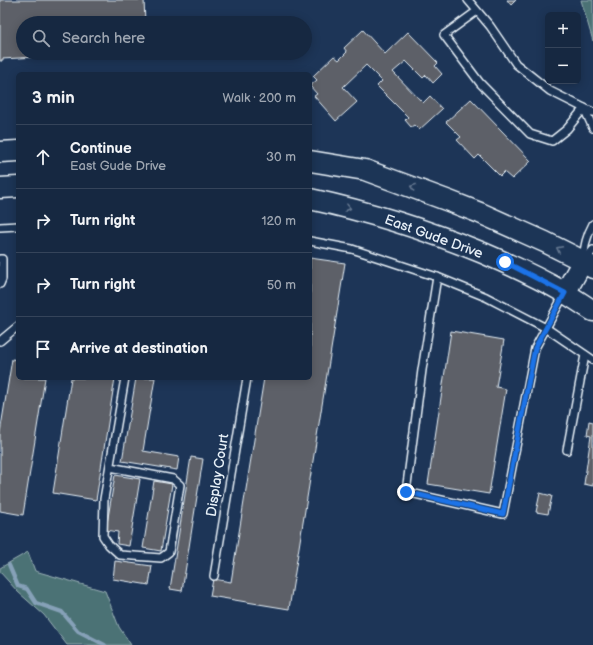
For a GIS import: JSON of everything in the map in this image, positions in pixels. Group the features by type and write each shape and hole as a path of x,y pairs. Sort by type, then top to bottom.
{"main road":[{"path":"0,152 16,151"},
{"path":"312,161 365,170 480,212 545,242 590,260 565,293"},
{"path":"0,188 16,187"},
{"name":"East Gude Drive","path":"312,199 364,212 436,235 505,262 565,293 593,311"}],"lane":[{"path":"468,0 490,26 516,64 550,91 593,112"},
{"path":"477,11 444,35 480,83 530,134 552,141 566,129 584,108"},
{"path":"584,108 593,128"},
{"path":"590,260 586,238 593,224"},
{"path":"0,227 16,226"},
{"path":"312,241 352,250 437,277 486,298 546,328 593,360"},
{"path":"0,259 2,259 2,280 0,284"},
{"path":"437,277 422,370 406,492 503,514 535,348 565,293"},
{"path":"0,341 16,328"},
{"path":"567,450 585,355"},
{"path":"110,467 173,479 180,485 169,552 161,558 120,555 109,545 103,536 104,499 125,380"},
{"name":"Display Court","path":"214,576 247,380"}],"green space":[{"path":"581,0 593,0 593,41"},
{"path":"28,552 35,571 105,591 119,627 131,645 67,645 44,615 18,592 0,572 0,568"}],"building":[{"path":"0,0 144,0 145,16 16,16 16,58 2,59 2,61 0,61"},
{"path":"507,0 516,0 511,5"},
{"path":"363,30 385,54 408,32 438,63 435,66 442,74 433,83 426,75 423,78 406,61 393,72 423,103 430,96 442,109 419,130 414,125 411,127 405,120 408,117 377,86 382,81 366,65 343,87 357,102 336,121 314,96 317,94 312,88 312,84 317,80 313,76 334,56 339,60 347,52 344,48"},
{"path":"471,99 531,161 512,179 504,172 500,176 479,155 475,159 457,140 461,137 446,122"},
{"path":"312,258 345,263 289,609 210,596 213,579 231,582 264,380 312,380"},
{"path":"451,331 504,340 496,387 506,389 489,494 428,484"},
{"path":"12,359 16,360 16,380 45,380 23,515 0,511 0,433"},
{"path":"71,380 115,380 96,500 53,493"},
{"path":"136,380 155,380 143,451 179,457 177,470 122,461"},
{"path":"589,421 593,422 593,486 584,484 591,436 587,435"},
{"path":"191,457 203,459 182,591 170,589"},
{"path":"115,475 140,479 129,546 117,544 118,532 106,530"},
{"path":"154,481 172,484 161,551 143,548"},
{"path":"540,493 552,496 548,514 536,512"},
{"path":"115,561 152,566 149,585 113,579"}],"waterway":[{"path":"9,565 18,586 27,589 36,603 62,612 78,631 105,645"}],"route":[{"path":"406,492 503,514 535,348 565,293 505,262"}]}
